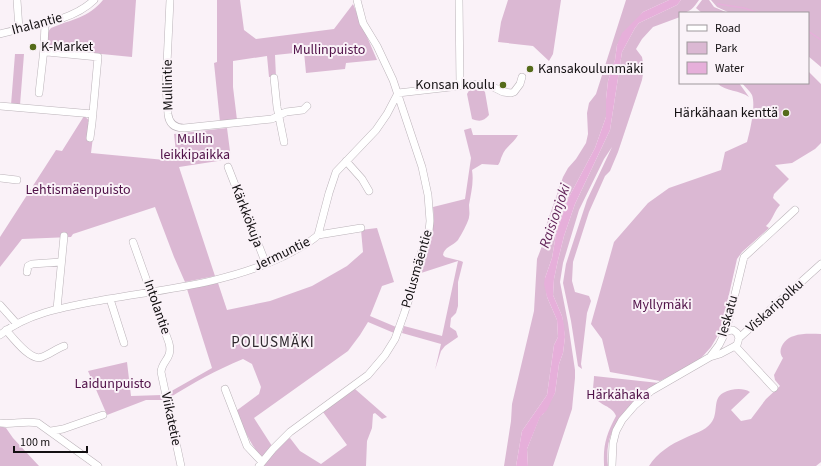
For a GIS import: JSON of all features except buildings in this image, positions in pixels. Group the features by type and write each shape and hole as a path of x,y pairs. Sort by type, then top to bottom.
{"street":[{"path":"17,0 19,29"},
{"name":"Ihalantie","path":"0,34 45,23 72,14 84,8 94,0"},
{"name":"Mullintie","path":"170,0 166,85 168,114 171,123 179,128 184,128 272,119 286,112 303,110 307,106"},
{"name":"Polusmäentie","path":"261,464 290,432 357,384 374,369 385,355 395,339 404,314 419,259 429,231 430,221 427,187 424,173 398,93 384,59 360,16 357,0"},
{"path":"459,0 460,85"},
{"path":"39,93 44,49 45,23"},
{"path":"44,49 47,52 98,57 90,138"},
{"path":"398,93 460,85 484,84 507,93 511,93 514,92 520,84 522,77"},
{"path":"274,78 284,142"},
{"name":"Jermuntie","path":"0,335 17,324 57,309 216,280 266,264 288,254 318,235 334,176 339,168 379,126 398,93"},
{"path":"0,106 93,114"},
{"path":"346,161 362,179 369,191"},
{"name":"Kärkkökuja","path":"228,167 266,264"},
{"path":"0,178 17,180"},
{"name":"Ieskatu","path":"612,466 614,436 619,425 629,412 651,391 710,357 719,345 726,331 744,257 795,210"},
{"path":"318,235 361,228"},
{"path":"57,309 64,236"},
{"name":"Intolantie","path":"133,242 170,347 169,357 162,367 161,372"},
{"path":"27,272 28,266 32,264 61,262"},
{"name":"Viskaripolku","path":"710,357 736,346 739,342 739,338 821,264"},
{"path":"110,299 124,343"},
{"path":"0,305 17,324"},
{"path":"6,330 29,354 35,358 41,358 64,346"},
{"path":"726,331 733,330 737,333 739,338"},
{"path":"736,346 774,388"},
{"name":"Viikatetie","path":"161,372 181,466"},
{"path":"225,389 247,446 261,464"},
{"path":"51,431 63,429 103,415"},
{"path":"0,423 6,424 32,421 38,423 98,466"}],"green space":[{"path":"103,0 136,0 132,57 61,50 49,46 47,37 51,28 92,11"},
{"name":"Mullinpuisto","path":"217,0 240,0 244,30 256,39 334,29 353,4 377,60 346,63 345,69 306,73 304,52 275,55 276,77 269,77 267,56 233,61 233,87 237,120 220,122 214,63 217,62"},
{"path":"508,0 561,0 553,54 549,61 533,46 498,42 501,22"},
{"path":"626,0 669,0 643,12 617,45 615,60 608,81 606,117 595,148 568,199 556,234 552,258 545,278 547,297 557,320 558,337 554,345 547,395 522,431 516,466 504,466 512,404 534,311 537,259 544,241 547,223 563,177 586,143 588,134 587,113 589,103 596,94"},
{"path":"681,0 699,0 689,11 679,12 679,17 653,27 642,39 636,49 642,57 644,68 642,80 618,152 610,171 605,176 589,212 573,262 572,281 575,292 589,296 591,301 587,313 581,364 582,369 578,366 563,283 566,264 587,200 612,147 604,159 579,210 563,263 560,282 575,370 572,409 553,466 528,466 527,449 540,416 543,414 555,393 559,364 563,353 565,337 562,316 553,295 554,279 558,260 564,236 575,204 610,130 622,52 639,23 677,5"},
{"path":"702,0 709,0 714,7 726,12 701,12 696,8"},
{"path":"711,0 821,0 821,67 809,57 809,12 728,12 717,7"},
{"path":"15,54 24,54 20,105 11,105"},
{"name":"Myllymäki","path":"809,72 821,84 821,143 815,149 792,163 775,165 789,179 774,194 773,198 780,205 766,226 769,228 742,252 737,259 721,330 711,347 703,356 694,364 660,381 610,372 602,339 591,324 614,242 648,203 669,188 721,170 725,152 747,142 752,118 753,100 751,94 743,84 809,84"},
{"path":"718,84 740,84 749,97 741,93"},
{"path":"481,88 485,92 489,115 484,120 472,119 467,94 470,89"},
{"name":"Lehtismäenpuisto","path":"84,116 90,121 93,137 91,153 165,160 176,152 174,134 227,128 231,159 179,167 215,276 185,282 155,207 73,234 71,237 22,239 0,267 0,237 56,150 62,151"},
{"path":"471,128 473,135 518,135 503,153 498,165 482,164 472,170 473,174 469,205 469,219 458,240 445,250 443,255 445,257 463,262 458,282 458,306 456,313 451,318 450,327 456,331 458,337 445,346 441,351 435,370 441,344 402,333 404,326 442,336 458,261 418,274 432,231 434,220 433,207 465,199 471,158 464,130"},
{"path":"377,228 394,282 382,286 370,316 396,327 394,333 368,322 348,351 254,418 272,446 264,459 251,443 236,411 259,394 261,387 252,364 243,359 205,377 169,398 168,393 212,368 187,289 218,283 227,310 270,301 312,286 347,266 363,252 361,230"},
{"path":"821,334 821,462 816,466 649,466 660,453 670,446 708,426 715,415 716,403 718,399 723,393 729,390 744,389 750,392 731,410 741,421 751,419 766,399 780,386 775,380 774,375 783,358 780,351 782,345 791,337 797,335"},
{"name":"Laidunpuisto","path":"127,362 131,396 162,395 165,400 146,400 107,415 88,371"},
{"name":"Härkähaka","path":"594,376 659,383 638,399 620,417 610,439 608,466 604,466 605,445 608,433 616,416 612,410 599,402 594,396"},
{"path":"355,389 387,417 382,419 375,413 373,414 372,428 367,441 366,466 264,466 271,453 277,446 290,438 300,451 321,464 347,445 323,412"},
{"path":"0,426 6,428 13,438 39,466 0,466"}],"water":[{"path":"669,0 681,0 677,5 639,23 622,52 610,130 575,204 564,236 554,279 553,295 562,316 565,337 555,393 547,410 540,417 527,449 528,466 516,466 522,431 547,395 554,345 558,337 557,320 547,297 544,284 545,278 552,258 556,234 568,199 595,148 606,117 608,81 615,60 617,45 622,33 643,12"}],"waterway":[{"path":"718,4 744,8 756,12"},
{"path":"809,32 821,40"}],"place":[{"name":"K-Market","path":"33,47"},
{"name":"Kansakoulunmäki","path":"530,69"},
{"name":"Konsan koulu","path":"503,85"},
{"name":"Härkähaan kenttä","path":"786,113"}],"district":[{"name":"POLUSMÄKI","path":"273,342"}],"park label":[{"name":"Mullin leikkipaikka","path":"195,148"}],"water label":[{"name":"Raisionjoki","path":"555,216"}]}
